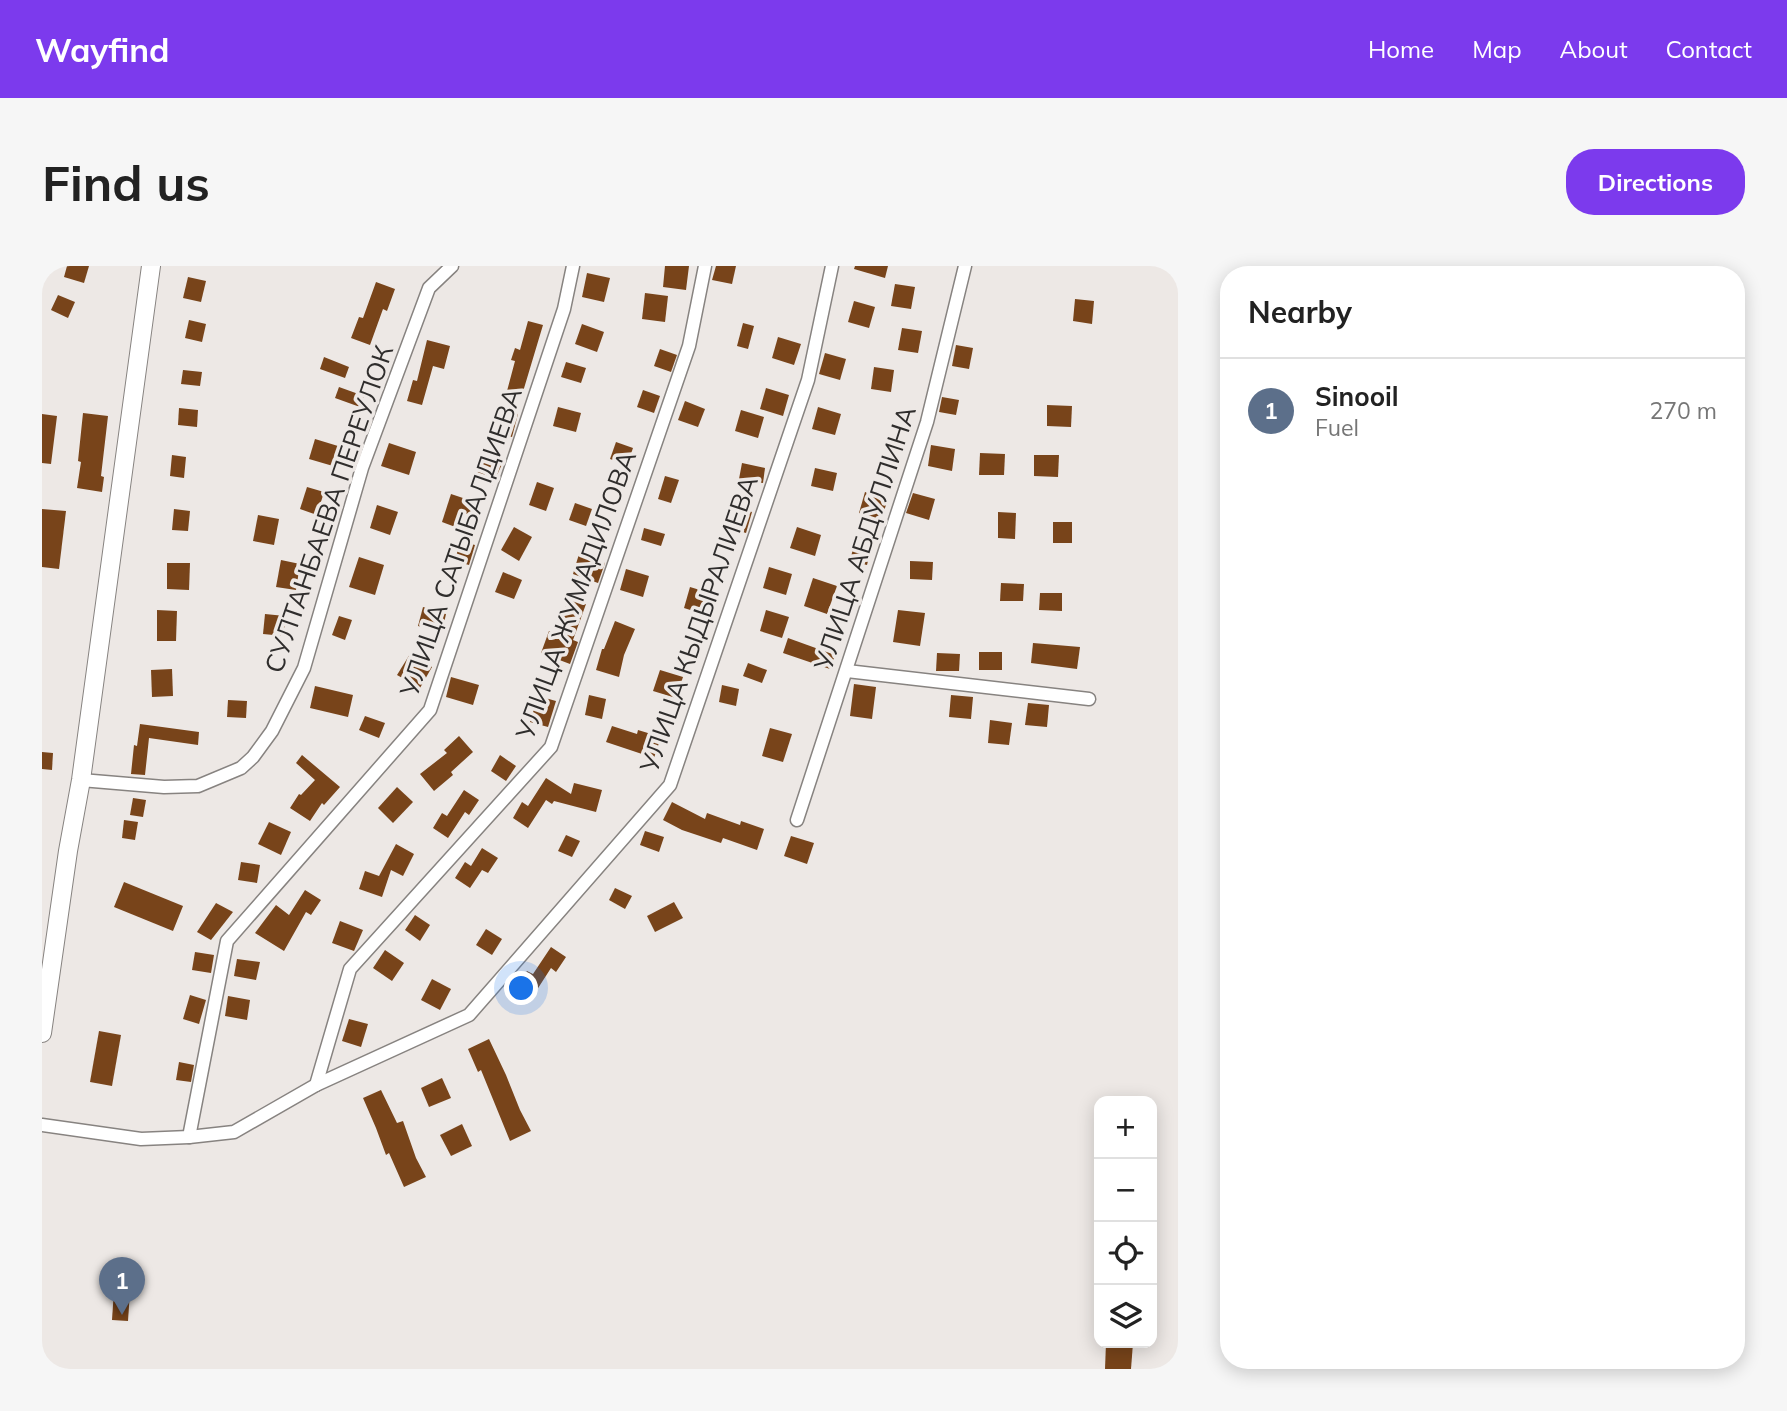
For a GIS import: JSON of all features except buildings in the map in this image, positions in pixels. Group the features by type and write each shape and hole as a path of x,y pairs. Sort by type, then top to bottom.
{"main road":[{"path":"42,1033 49,937 81,780 151,266"}],"street":[{"name":"СУЛТАНБАЕВА ПЕРЕУЛОК","path":"81,780 164,787 198,786 241,768 260,748 272,731 304,668 362,468 429,288 452,266"},
{"name":"УЛИЦА САТЫБАЛДИЕВА","path":"189,1137 227,941 430,710 564,309 573,266"},
{"name":"УЛИЦА ЖУМАДИЛОВА","path":"316,1085 350,969 551,747 689,346 705,266"},
{"name":"УЛИЦА КЫДЫРАЛИЕВА","path":"316,1085 469,1015 670,785 808,380 832,266"},
{"name":"УЛИЦА АБДУЛЛИНА","path":"797,820 927,422 965,266"},
{"path":"847,671 1088,699"},
{"path":"42,1125 141,1139 234,1132 316,1085"}],"place":[{"name":"Sinooil","path":"122,1315"}]}
